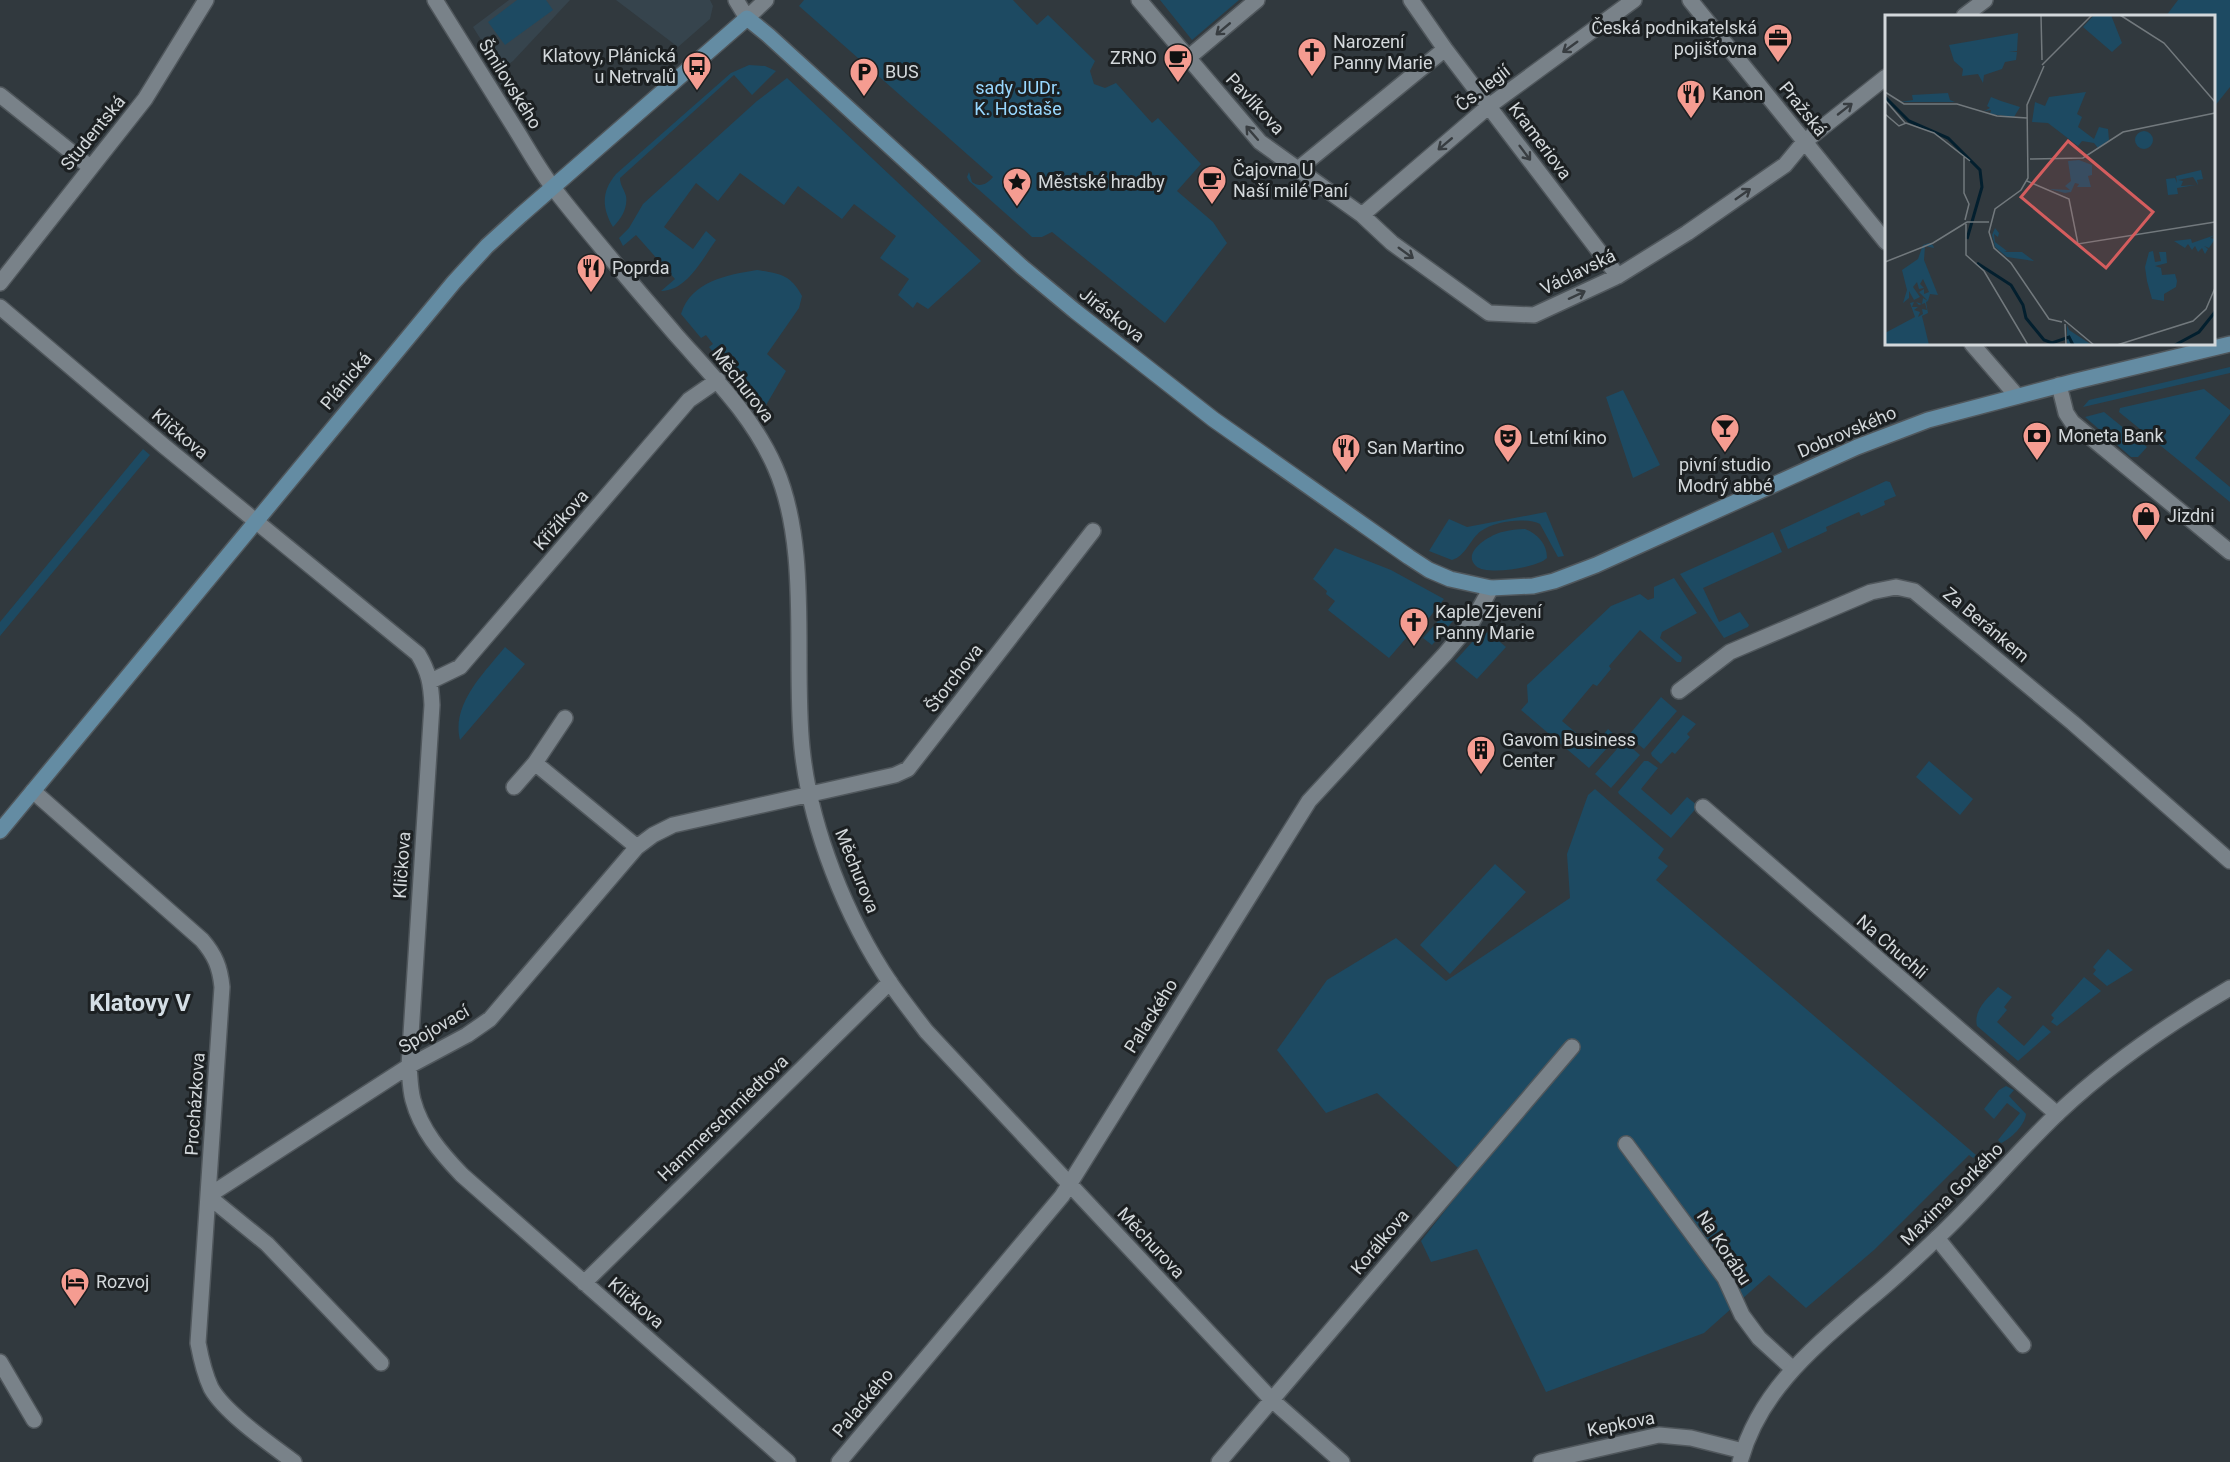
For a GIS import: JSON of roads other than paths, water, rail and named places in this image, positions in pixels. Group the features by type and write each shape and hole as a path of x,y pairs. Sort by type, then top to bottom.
{"main road":[{"name":"Plánická","path":"0,831 255,521 454,282 487,246 747,18"},
{"name":"Jiráskova","path":"747,18 768,34 1022,267 1074,311 1213,420 1430,570 1450,579 1491,588"},
{"name":"Dobrovského","path":"1491,588 1518,588 1554,581 1596,565 1857,447 1928,420 2230,344"}],"street":[{"name":"Studentská","path":"0,283 145,99 206,0"},
{"name":"Šmilovského","path":"435,0 553,188"},
{"path":"736,0 747,18"},
{"name":"Plánická","path":"747,18 766,0"},
{"name":"Pavlíkova","path":"1139,0 1260,142 1362,215"},
{"path":"1188,58 1257,0"},
{"name":"Krameriova","path":"1411,0 1445,49 1618,276"},
{"name":"Čs. legií","path":"1362,215 1490,106 1634,0"},
{"name":"Pražská","path":"1690,0 1885,240"},
{"path":"1965,15 1985,0"},
{"path":"1298,169 1445,49"},
{"name":"Václavská","path":"1362,215 1392,243 1489,313 1534,315 1618,276 1687,233 1785,165 1804,142 1885,79"},
{"path":"0,95 90,167"},
{"name":"Měchurova","path":"553,188 752,424 776,469 790,515 795,553 802,748 810,793 819,831 841,890 862,935 890,982 926,1031 1272,1400 1342,1462"},
{"name":"Kličkova","path":"0,308 418,654 431,681 432,705 409,1066 412,1098 422,1125 440,1152 462,1175 788,1462"},
{"path":"1973,345 2017,396"},
{"name":"Křižíkova","path":"431,681 460,667 689,400 717,380"},
{"path":"2060,385 2066,413 2072,422 2230,552"},
{"name":"Štorchova","path":"810,793 895,775 908,769 1093,531"},
{"name":"Za Beránkem","path":"1679,691 1730,652 1872,592 1896,587 1914,591 2073,723 2230,861"},
{"name":"Palackého","path":"839,1462 1062,1196 1309,801 1472,622 1491,588"},
{"path":"514,787 536,763 565,718"},
{"path":"536,763 637,847"},
{"name":"Procházkova","path":"33,791 202,940 213,952 217,962 222,987 198,1343 203,1369 212,1389 223,1405 294,1462"},
{"name":"Spojovací","path":"208,1196 409,1066 467,1035 490,1019 637,847 653,835 674,825 761,807 810,793"},
{"name":"Na Chuchli","path":"1703,807 2057,1114"},
{"name":"Hammerschmiedtova","path":"584,1283 890,982"},
{"name":"Maxima Gorkého","path":"1742,1456 1757,1419 1771,1395 1793,1369 1937,1238 2057,1114 2094,1080 2150,1037 2230,988"},
{"name":"Korálkova","path":"1219,1462 1572,1047"},
{"name":"Na Korábu","path":"1626,1144 1725,1278 1742,1315 1759,1338 1793,1369"},
{"path":"208,1196 267,1244 381,1363"},
{"path":"1937,1238 2023,1345"},
{"path":"0,1362 34,1420"},
{"name":"Kepkova","path":"1541,1462 1659,1435 1691,1438 1742,1456"}],"place":[{"name":"Česká podnikatelská pojišťovna","path":"1778,64"},
{"name":"Narození Panny Marie","path":"1312,78"},
{"name":"ZRNO","path":"1178,84"},
{"name":"Klatovy, Plánická u Netrvalů","path":"697,92"},
{"name":"BUS","path":"864,98"},
{"name":"Kanon","path":"1691,120"},
{"name":"Čajovna U Naší milé Paní","path":"1212,206"},
{"name":"Městské hradby","path":"1017,208"},
{"name":"Poprda","path":"591,294"},
{"name":"pivní studio Modrý abbé","path":"1725,454"},
{"name":"Moneta Bank","path":"2037,462"},
{"name":"Letní kino","path":"1508,464"},
{"name":"San Martino","path":"1346,474"},
{"name":"Jizdni","path":"2146,542"},
{"name":"Kaple Zjevení Panny Marie","path":"1414,648"},
{"name":"Gavom Business Center","path":"1481,776"},
{"name":"Rozvoj","path":"75,1308"}],"district":[{"name":"Klatovy V","path":"140,1003"}],"park label":[{"name":"sady JUDr. K. Hostaše","path":"1018,98"}]}
